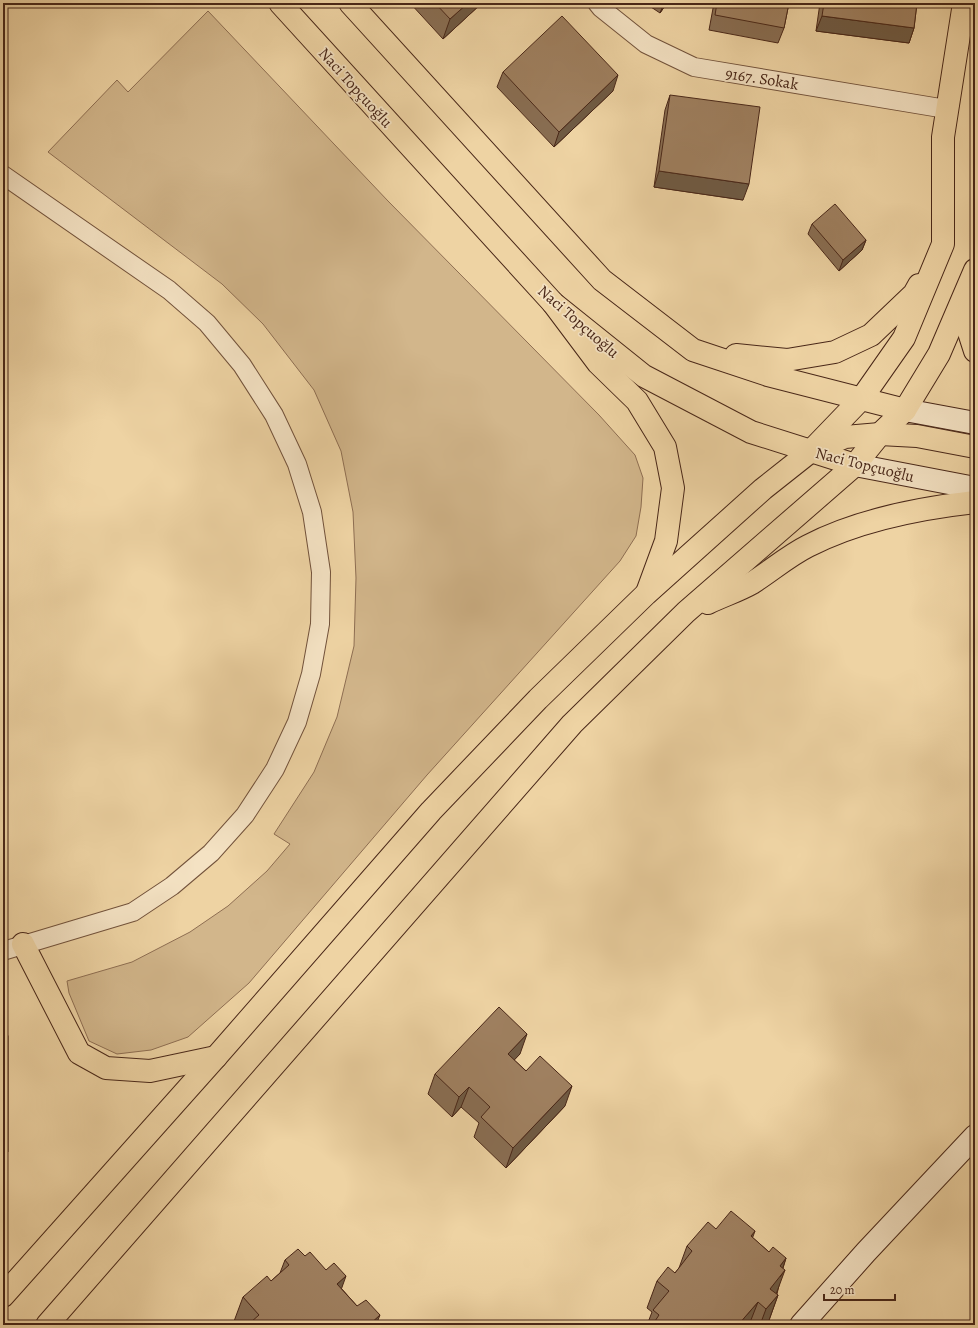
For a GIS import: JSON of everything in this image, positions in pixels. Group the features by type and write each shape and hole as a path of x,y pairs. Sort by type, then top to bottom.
{"main road":[{"name":"Naci Topçuoğlu","path":"280,3 553,303 644,376 751,432 855,465"},
{"path":"350,3 602,280 693,350 768,375 905,410"},
{"path":"3,1296 216,1057 431,811 538,699 646,594 763,490 811,452 862,398 904,338 943,244 943,137 946,109 964,3"},
{"path":"693,350 787,360 835,352 871,335 914,294 943,244"},
{"path":"47,1325 572,724 686,612 855,465 880,434 905,410 939,354 975,270"},
{"path":"975,279 966,323 975,351"},
{"path":"553,303 598,363 637,401 665,447 672,488 667,533 666,540 646,594"},
{"path":"811,452 845,438 880,434 917,436 975,447"},
{"path":"686,612 750,584 807,546 848,529 889,517 954,504 975,502"},
{"path":"23,944 79,1053 106,1068 150,1071 216,1057"}],"street":[{"name":"9167. Sokak","path":"596,3 646,44 694,67 946,109"},
{"path":"3,175 169,290 207,323 242,365 274,415 297,464 312,512 321,572 320,624 311,674 297,722 275,769 245,815 211,853 172,886 133,912 3,951"},
{"path":"905,410 975,423"},
{"name":"Naci Topçuoğlu","path":"855,465 975,488"},
{"path":"801,1325 866,1252 975,1136"}],"shaded area":[{"path":"208,11 388,201 599,415 635,455 643,478 641,507 636,536 620,561 427,775 249,983 188,1037 151,1050 117,1054 89,1041 69,993 67,981 132,962 190,932 228,906 267,871 290,844 274,834 314,772 337,717 354,646 356,578 353,512 341,451 314,390 263,324 222,284 48,152 117,80 128,92"}],"building":[{"path":"435,3 468,3 450,19"},
{"path":"717,3 789,3 784,28 715,15"},
{"path":"824,3 917,3 914,28 822,16"},
{"path":"562,16 618,75 559,132 503,72"},
{"path":"670,95 760,107 749,184 659,171"},
{"path":"835,204 866,240 843,260 812,224"},
{"path":"499,1007 527,1034 508,1054 526,1071 540,1056 572,1086 513,1148 481,1117 490,1107 469,1087 459,1097 435,1074"},
{"path":"3,1036 8,1036 8,1151 3,1151"},
{"path":"731,1211 755,1231 751,1236 769,1252 773,1247 786,1258 780,1266 785,1270 770,1289 778,1295 766,1309 758,1302 738,1325 659,1325 655,1321 659,1315 653,1310 669,1291 657,1281 668,1267 675,1273 692,1251 687,1246 708,1222 716,1229"},
{"path":"298,1249 305,1256 310,1252 326,1270 334,1263 346,1276 337,1284 357,1306 366,1300 380,1315 370,1324 371,1325 254,1325 251,1322 259,1315 243,1297 267,1276 271,1281 289,1265 285,1260"}]}
